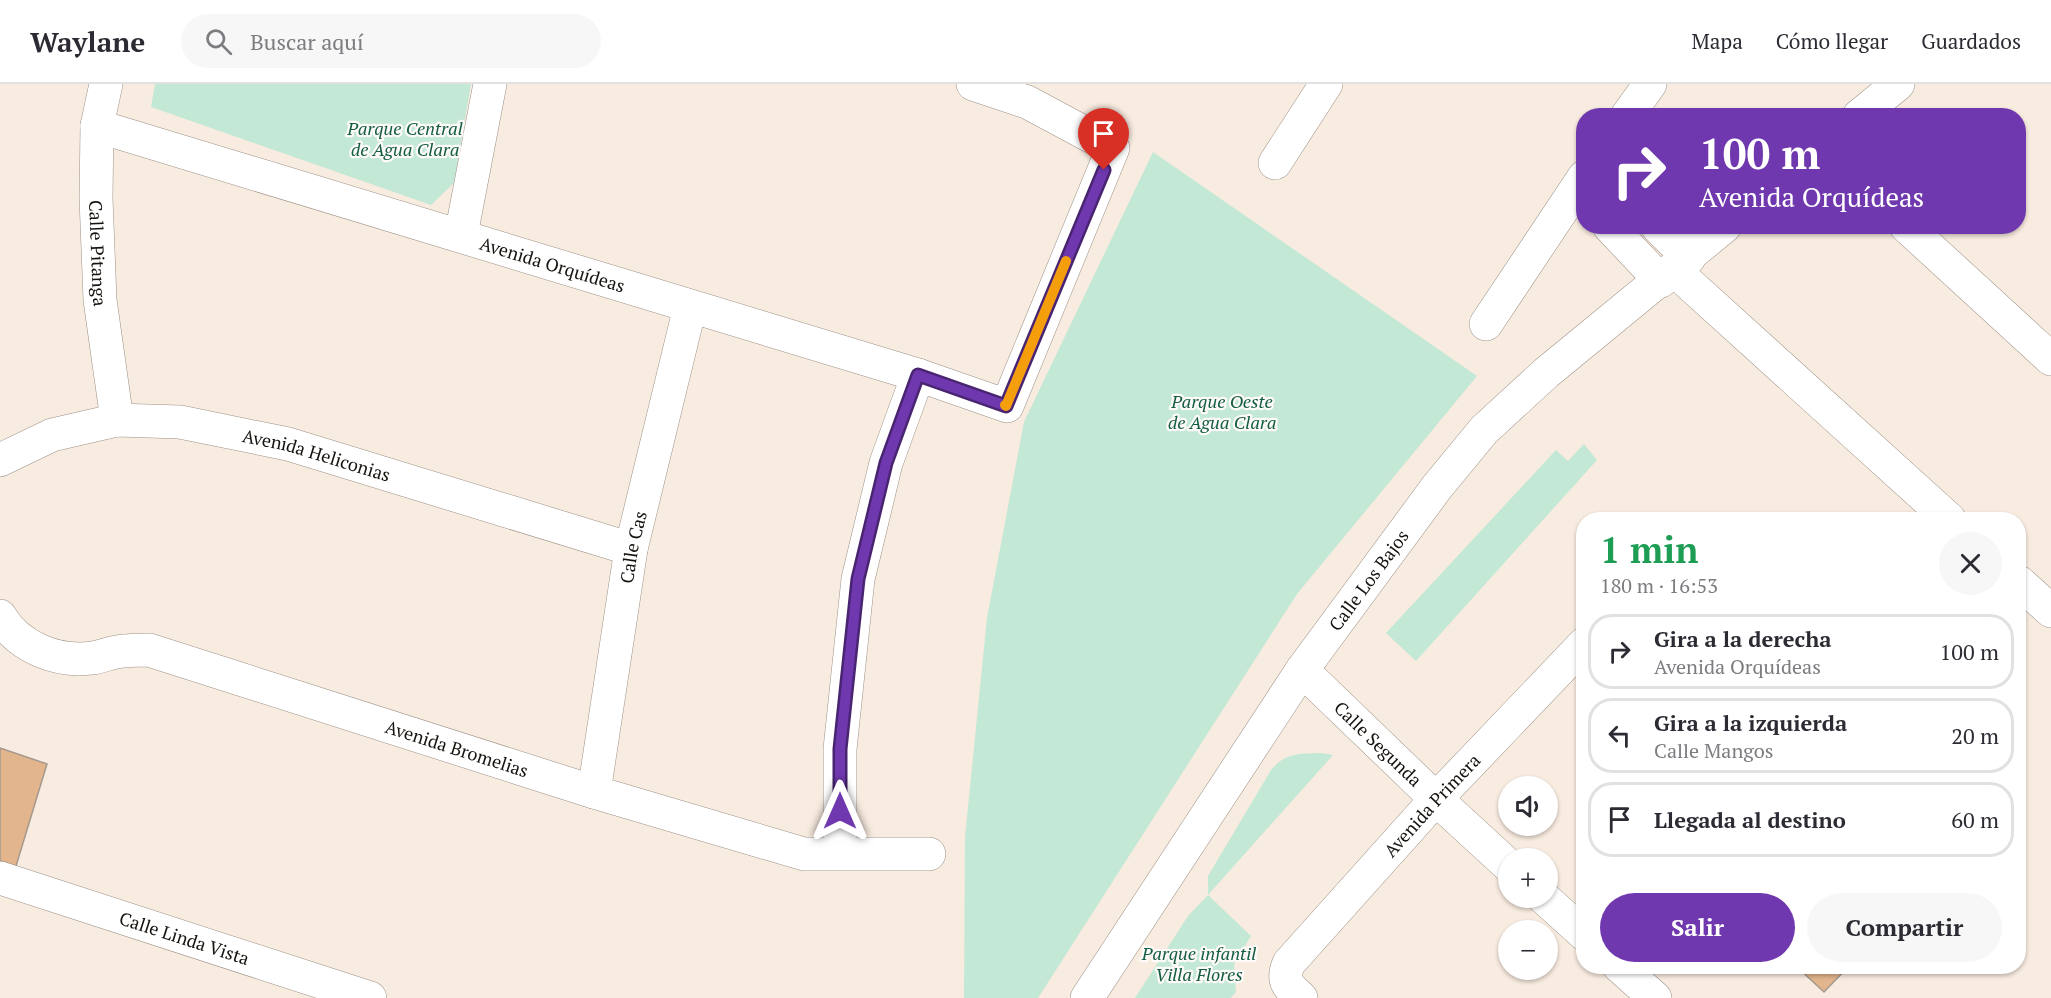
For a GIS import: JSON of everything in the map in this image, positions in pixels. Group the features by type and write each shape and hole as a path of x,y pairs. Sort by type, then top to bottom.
{"street":[{"name":"Calle Pitanga","path":"106,84 97,126 96,198 100,300 117,420"},
{"path":"461,235 490,84"},
{"path":"973,84 1032,93"},
{"path":"1275,163 1326,84"},
{"path":"1633,108 1650,84"},
{"path":"1869,108 1898,84"},
{"name":"Avenida Orquídeas","path":"97,126 918,375 1006,406 1113,148 1032,93"},
{"path":"1486,324 1576,196"},
{"path":"1621,234 1675,269 1941,512"},
{"path":"1661,234 1675,269"},
{"name":"Calle Los Bajos","path":"1087,998 1302,670 1437,487 1484,430 1546,373 1716,234"},
{"path":"1915,234 2051,359"},
{"name":"Calle Cas","path":"594,792 631,549 690,307"},
{"path":"840,853 840,749 858,579 886,463 918,375"},
{"name":"Avenida Heliconias","path":"0,459 52,435 117,420 180,422 288,444 631,549"},
{"path":"2026,588 2051,611"},
{"name":"Avenida Bromelias","path":"0,616 6,626 27,645 58,657 91,658 124,651 149,650 594,792 804,854 929,854"},
{"name":"Avenida Primera","path":"1293,985 1289,963 1436,799 1576,652"},
{"name":"Calle Segunda","path":"1302,670 1498,856"},
{"name":"Calle Linda Vista","path":"0,878 369,998"},
{"path":"1556,908 1576,927"},
{"path":"1628,974 1655,998"}],"green space":[{"name":"Parque Central de Agua Clara","path":"155,84 471,84 454,183 431,205 151,107"},
{"name":"Parque Oeste de Agua Clara","path":"1153,152 1477,376 1297,594 1038,998 964,998 965,837 987,618 1024,422"},
{"path":"1584,444 1597,460 1416,661 1386,633 1556,450 1568,461"},
{"path":"1322,753 1333,755 1208,895 1208,876 1271,770 1282,760 1294,755"},
{"name":"Parque infantil Villa Flores","path":"1208,895 1251,936 1234,964 1236,992 1231,998 1135,998 1188,916"}],"building":[{"path":"0,748 47,764 16,866 0,861"},
{"path":"1805,974 1841,974 1824,992"}],"slow traffic":[{"path":"1005,405 1066,261"}],"route":[{"path":"840,811 840,749 858,579 886,463 918,375 1006,406 1104,170"}]}
